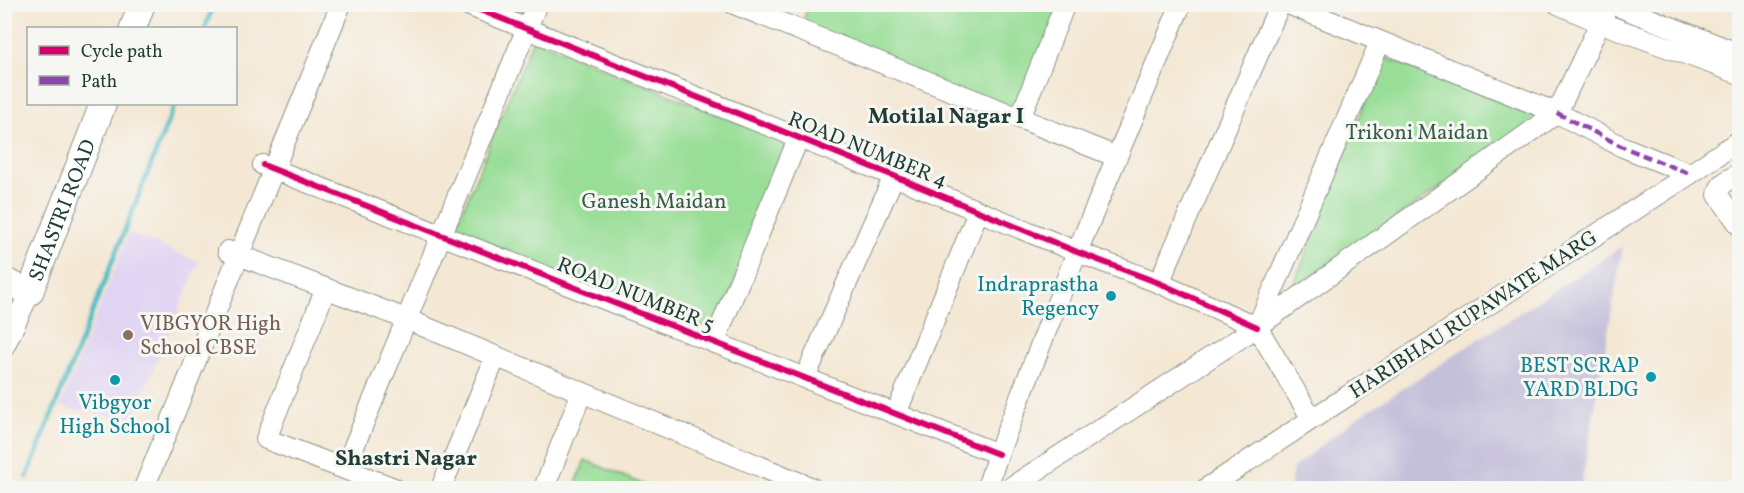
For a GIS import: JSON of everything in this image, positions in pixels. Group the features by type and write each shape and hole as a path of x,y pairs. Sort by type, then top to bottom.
{"main road":[{"path":"133,27 142,4"},
{"name":"SHASTRI ROAD","path":"4,281 30,292 104,105"}],"street":[{"path":"304,79 328,4"},
{"path":"144,489 160,435 233,253 304,79 341,4"},
{"name":"ROAD NUMBER 4","path":"465,4 1077,252 1159,283 1257,327"},
{"path":"345,468 537,4"},
{"path":"734,4 1117,157"},
{"path":"1020,118 1065,4"},
{"path":"987,489 998,454 1077,252 1181,4"},
{"path":"1159,283 1280,4"},
{"path":"1288,4 1557,113 1623,147 1690,174"},
{"path":"1558,4 1608,11 1740,54"},
{"path":"1608,11 1740,74"},
{"path":"1010,489 1257,327 1557,113 1608,11"},
{"path":"1257,327 1380,42"},
{"path":"714,343 798,139"},
{"name":"HARIBHAU RUPAWATE MARG","path":"1207,489 1312,418 1740,140"},
{"name":"ROAD NUMBER 5","path":"268,167 998,454"},
{"path":"1738,220 1720,199 1718,191 1722,184 1740,173"},
{"path":"805,378 894,176"},
{"path":"896,414 978,212"},
{"path":"233,253 406,319 812,489"},
{"path":"326,288 266,439 394,489"},
{"path":"4,346 30,292"},
{"path":"1257,327 1312,418"},
{"path":"441,489 496,356"},
{"path":"544,489 582,392"},
{"path":"132,489 160,435"}],"shaded area":[{"name":"VIBGYOR High School CBSE","path":"129,233 199,262 132,420 60,407"},
{"path":"1623,246 1581,487 1585,488 1290,488 1293,468 1355,419"}],"green space":[{"path":"495,5 530,5 525,17"},
{"path":"809,5 1060,5 1015,117 799,30"},
{"name":"Ganesh Maidan","path":"533,39 788,143 713,342 455,229"},
{"name":"Trikoni Maidan","path":"1383,57 1548,120 1526,129 1292,289"},
{"path":"585,460 651,488 574,488"}],"waterway":[{"path":"205,27 214,4"},
{"path":"27,477 175,105"}],"marked path":[{"path":"1557,113 1623,147 1690,174"}],"cycle path":[{"path":"465,4 1077,252 1159,283 1257,327"},
{"path":"263,165 998,454"}],"place":[{"name":"Indraprastha Regency","path":"1111,296"},
{"name":"VIBGYOR High School CBSE","path":"128,335"},
{"name":"BEST SCRAP YARD BLDG","path":"1651,377"},
{"name":"Vibgyor High School","path":"115,380"}],"district":[{"name":"Motilal Nagar I","path":"946,115"},
{"name":"Shastri Nagar","path":"406,457"}]}
